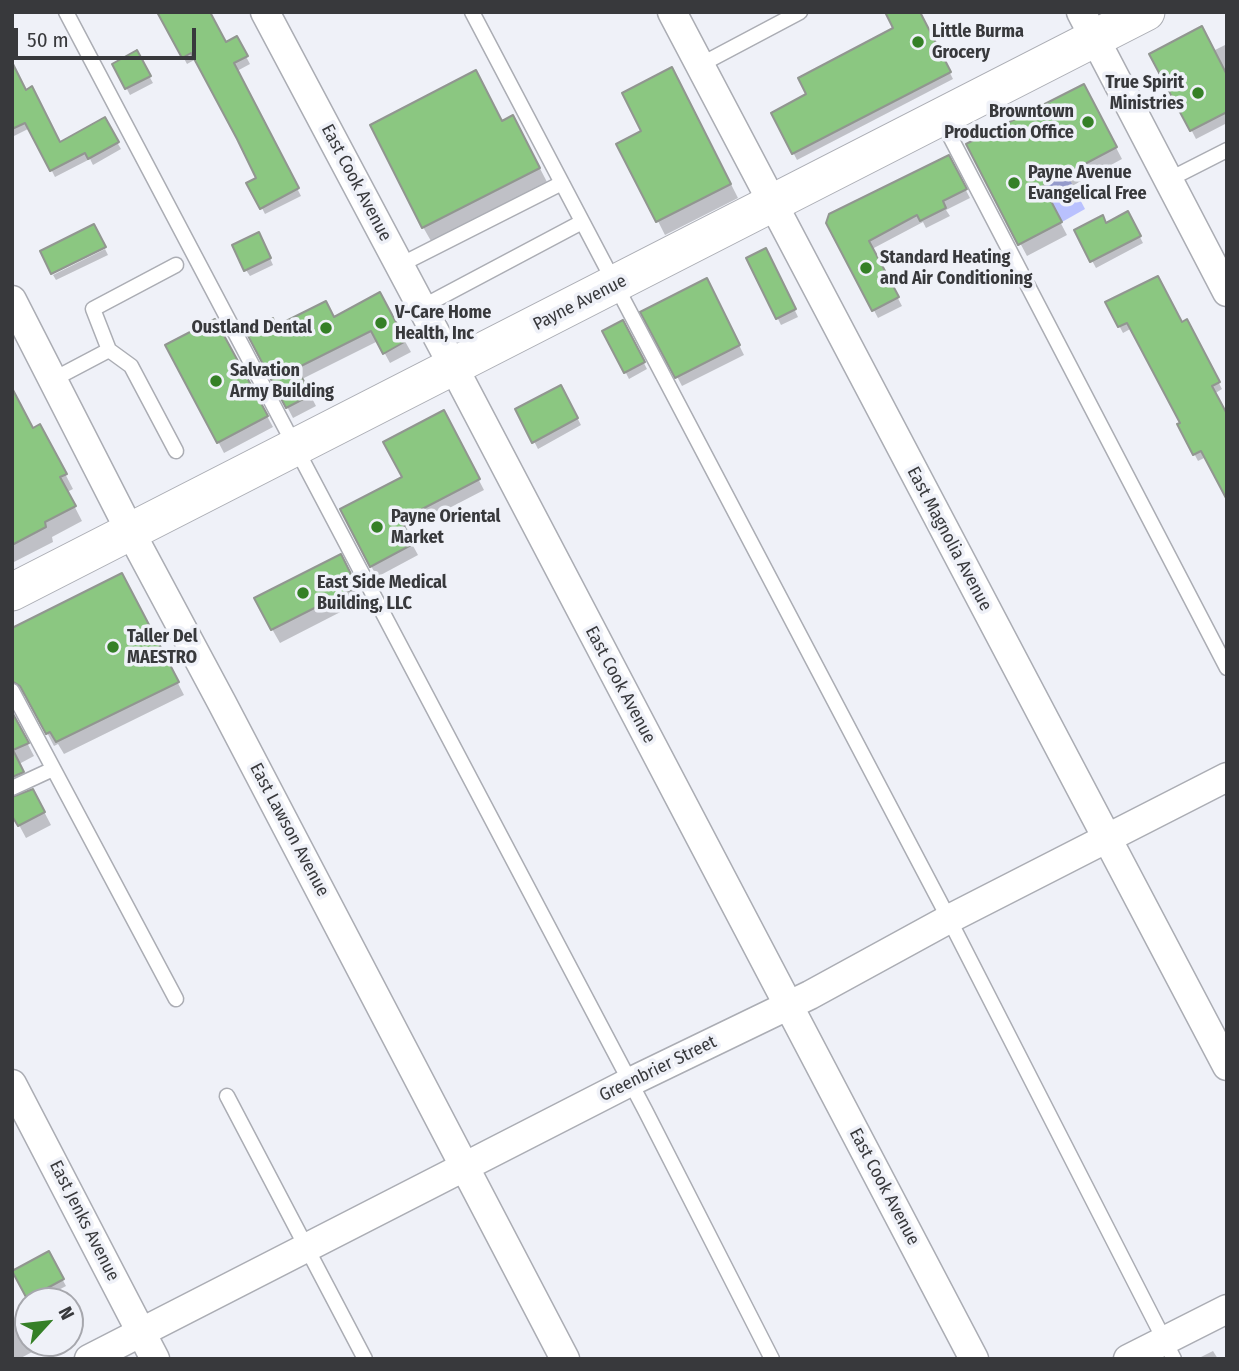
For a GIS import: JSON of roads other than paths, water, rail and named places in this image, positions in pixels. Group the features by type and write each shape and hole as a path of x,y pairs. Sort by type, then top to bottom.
{"street":[{"name":"East Cook Avenue","path":"265,12 974,1359"},
{"name":"East Magnolia Avenue","path":"672,12 1227,1066"},
{"name":"Payne Avenue","path":"12,592 293,446 616,285 941,118 1088,26 1146,12"},
{"path":"1088,26 1227,292"},
{"name":"East Lawson Avenue","path":"12,300 130,531 565,1359"},
{"name":"Greenbrier Street","path":"89,1359 630,1082 788,1006 949,919 1227,778"},
{"name":"East Jenks Avenue","path":"12,1084 155,1359"},
{"path":"1128,1359 1169,1350 1227,1309"}],"lane":[{"path":"66,12 630,1082 772,1359"},
{"path":"472,12 949,919 1169,1350"},
{"path":"700,65 800,12"},
{"path":"941,118 1227,668"},
{"path":"1168,180 1227,150"},
{"path":"400,265 562,183"},
{"path":"422,307 582,222"},
{"path":"176,265 93,309 109,350 131,366 176,451"},
{"path":"54,379 109,350"},
{"path":"12,691 176,999"},
{"path":"12,788 53,768"},
{"path":"227,1096 365,1359"}],"place":[{"name":"Little Burma Grocery","path":"918,42"},
{"name":"True Spirit Ministries","path":"1198,93"},
{"name":"Browntown Production Office","path":"1088,122"},
{"name":"Payne Avenue Evangelical Free","path":"1014,183"},
{"name":"Standard Heating and Air Conditioning","path":"866,268"},
{"name":"V-Care Home Health, Inc","path":"381,323"},
{"name":"Oustland Dental","path":"326,328"},
{"name":"Salvation Army Building","path":"216,381"},
{"name":"Payne Oriental Market","path":"377,527"},
{"name":"East Side Medical Building, LLC","path":"303,593"},
{"name":"Taller Del MAESTRO","path":"113,647"}]}
